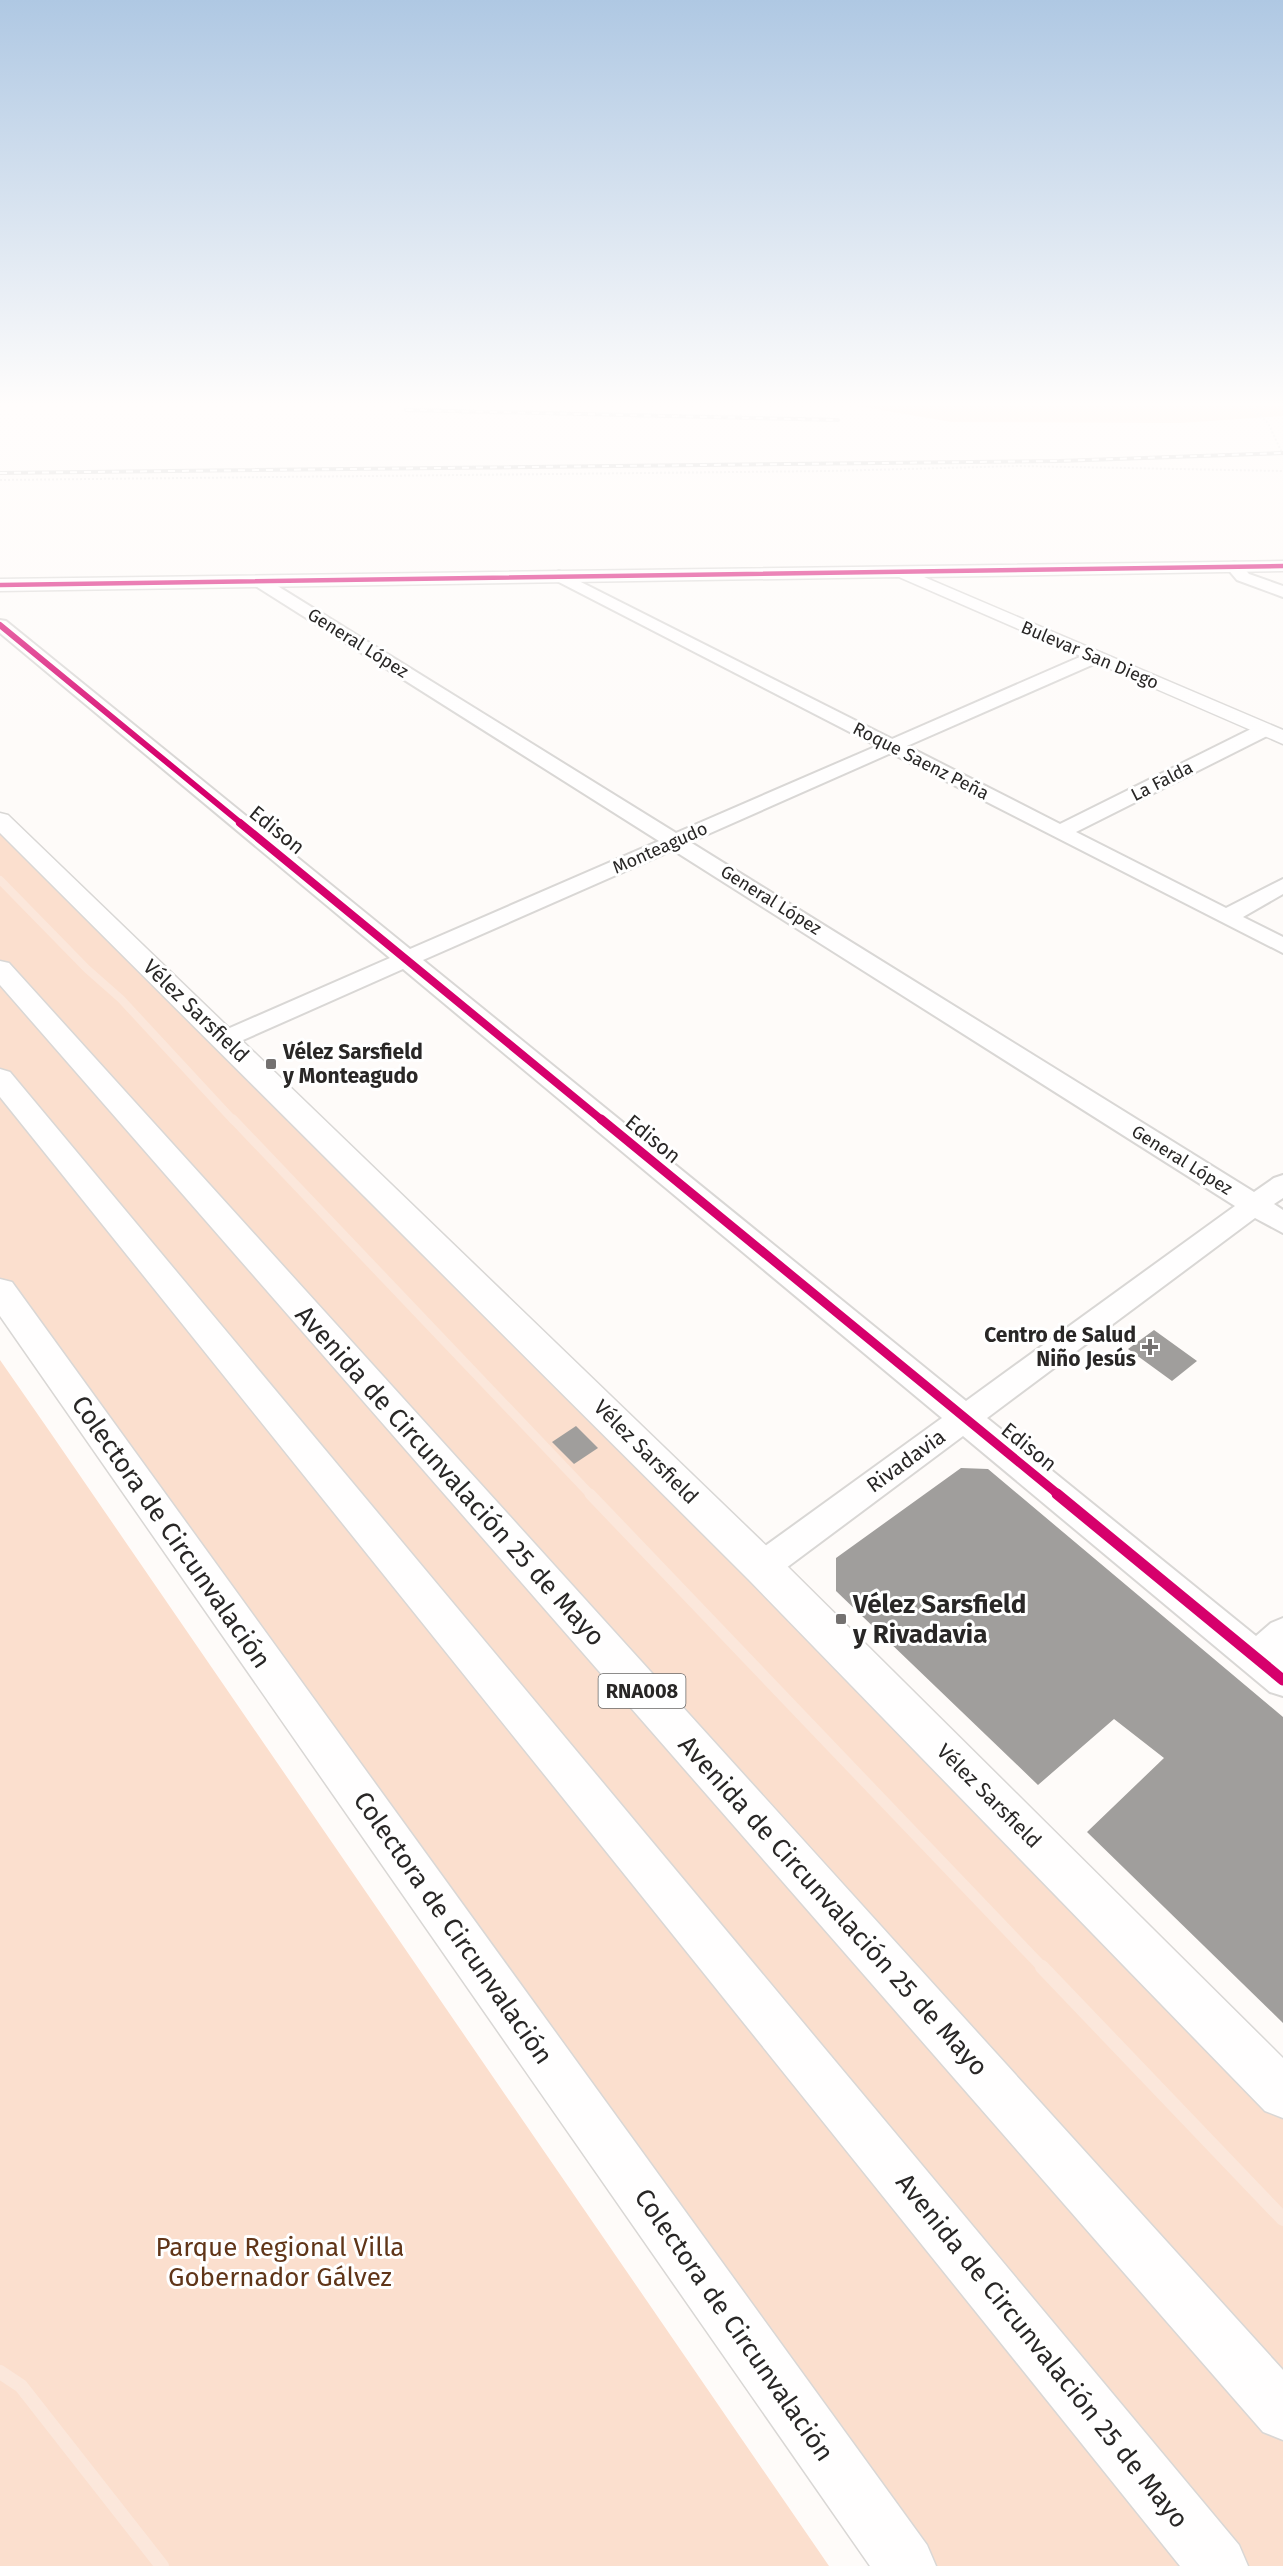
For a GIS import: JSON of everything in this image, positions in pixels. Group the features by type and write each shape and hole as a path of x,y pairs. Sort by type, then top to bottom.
{"main road":[{"path":"0,585 1283,567"},
{"name":"Bulevar San Diego","path":"897,572 1283,738"},
{"name":"Vélez Sarsfield","path":"0,820 762,1567 1283,2093"},
{"name":"Avenida de Circunvalación 25 de Mayo","path":"0,969 1283,2412"},
{"name":"Avenida de Circunvalación 25 de Mayo","path":"0,1078 1218,2566"},
{"name":"Colectora de Circunvalación","path":"0,1291 906,2566"}],"street":[{"path":"1234,567 1243,577 1283,592"},
{"name":"Roque Saenz Peña","path":"559,576 1283,946"},
{"name":"General López","path":"257,580 1283,1224"},
{"name":"Edison","path":"0,625 1283,1680"},
{"name":"Monteagudo","path":"225,1039 1095,657"},
{"name":"La Falda","path":"1060,832 1264,730"},
{"path":"1226,917 1283,885"},
{"name":"Rivadavia","path":"762,1567 1283,1184"},
{"path":"1257,1658 1283,1634"}],"green space":[{"path":"0,820 1283,2093 1283,2566 906,2566 0,1291"},
{"name":"Parque Regional Villa Gobernador Gálvez","path":"0,1360 50,1432 829,2566 0,2566"}],"building":[{"path":"1154,1330 1197,1361 1172,1381 1128,1349"},
{"path":"576,1426 598,1448 574,1464 552,1442"},
{"path":"961,1468 988,1469 1283,1717 1283,2023 1087,1832 1164,1758 1114,1719 1038,1785 836,1591 836,1558"}],"waterway":[{"path":"0,880 87,969 121,999 234,1121"},
{"path":"233,1119 591,1495"},
{"path":"590,1494 1044,1969"},
{"path":"1042,1967 1283,2219"},
{"path":"0,2372 21,2386 162,2566"}],"cycle path":[{"path":"0,585 1283,566"},
{"path":"0,625 1283,1680"}],"place":[{"name":"Vélez Sarsfield y Monteagudo","path":"271,1064"},
{"name":"Centro de Salud Niño Jesús","path":"1150,1347"},
{"name":"Vélez Sarsfield y Rivadavia","path":"841,1619"}]}
